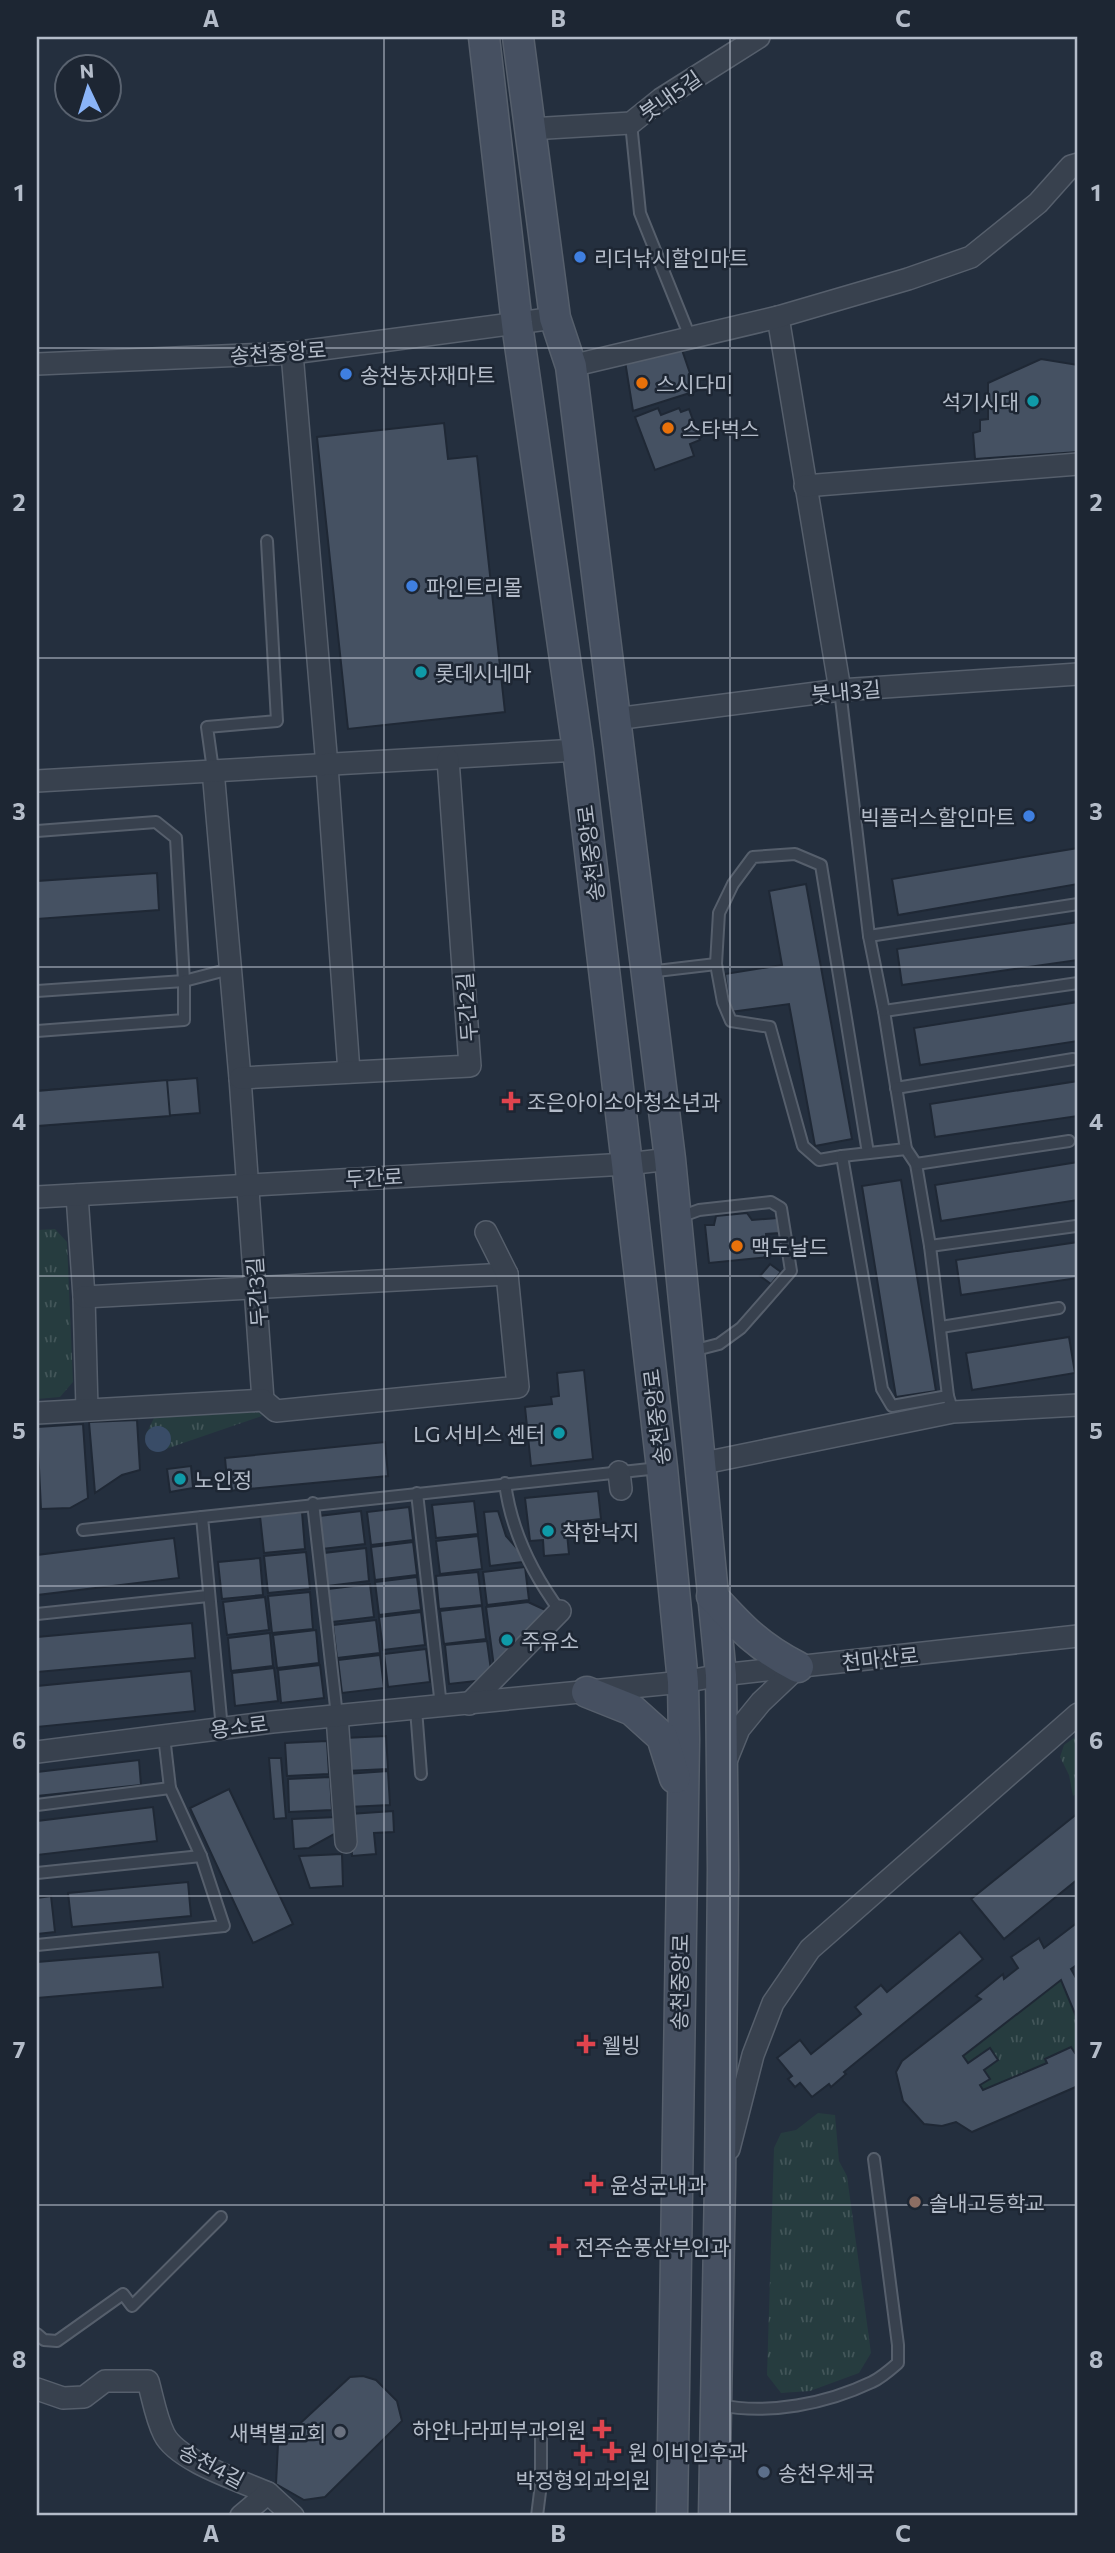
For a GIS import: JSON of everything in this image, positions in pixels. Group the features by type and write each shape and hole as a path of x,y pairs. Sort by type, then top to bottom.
{"street":[{"name":"송천중앙로","path":"484,37 517,324 578,750 662,1468 683,1682 672,2516"},
{"name":"송천중앙로","path":"518,37 555,318 570,366 648,972 677,1218 721,1675 720,2181 713,2516"},
{"name":"붓내5길","path":"530,129 631,123 661,99 759,37"},
{"path":"570,366 778,317 908,279 971,257 1038,203 1071,166 1078,164"},
{"path":"778,317 840,690"},
{"name":"송천중앙로","path":"37,364 292,354 555,318"},
{"path":"292,354 327,766 349,1072"},
{"path":"805,486 1078,464"},
{"name":"붓내3길","path":"615,719 840,690 1078,674"},
{"path":"37,781 578,750"},
{"name":"두간2길","path":"240,1078 470,1066 448,759"},
{"name":"두간3길","path":"213,770 240,1078 263,1400"},
{"name":"두간로","path":"37,1197 627,1164 670,1159"},
{"path":"77,1195 84,1297 87,1409"},
{"path":"37,1413 263,1400 276,1411 518,1387 507,1274 486,1232"},
{"path":"84,1297 507,1274"},
{"path":"699,1464 951,1404 1078,1405"},
{"path":"712,1597 747,1634 770,1653 798,1667 761,1702 739,1729 722,1770"},
{"path":"469,1704 560,1611"},
{"name":"천마산로","path":"683,1682 721,1675 1078,1636"},
{"name":"용소로","path":"37,1752 337,1716 683,1682"},
{"path":"586,1692 632,1710 662,1737 682,1802"},
{"name":"송천중앙로","path":"720,2181 753,2055 773,2003 810,1949 1078,1714"},
{"path":"337,1716 346,1842"},
{"name":"송천4길","path":"37,2389 63,2398 84,2398 106,2381 148,2381 165,2437 176,2448 197,2462 268,2493"},
{"path":"241,2516 268,2493 293,2516"}],"lane":[{"path":"631,123 639,213 690,337"},
{"path":"213,770 207,727 276,721 267,541"},
{"path":"840,690 869,936 906,1149 916,1164 951,1404 892,1406 882,1389 842,1156"},
{"path":"37,831 156,822 177,838 184,981 184,1020 37,1031"},
{"path":"868,1153 821,865 795,854 753,857 733,884 719,914 716,964 723,1002 731,1021 770,1027 803,1146 819,1160 906,1149"},
{"path":"869,936 1078,904"},
{"path":"648,972 716,964"},
{"path":"37,991 184,981 230,969"},
{"path":"884,1011 1078,983"},
{"path":"896,1088 1073,1059"},
{"path":"916,1164 1069,1142"},
{"path":"677,1218 699,1210 771,1202 781,1208 790,1259 791,1271 741,1328 719,1344 690,1352"},
{"path":"930,1246 1076,1226"},
{"path":"941,1327 1059,1308"},
{"path":"82,1530 505,1483 620,1480 662,1468"},
{"path":"505,1483 508,1510 526,1553 539,1582 560,1611"},
{"path":"418,1493 441,1706"},
{"path":"313,1503 337,1716"},
{"path":"202,1517 222,1729"},
{"path":"37,1614 208,1596"},
{"path":"415,1709 421,1774"},
{"path":"37,1945 224,1926 201,1856 170,1788 164,1736"},
{"path":"37,1805 170,1788"},
{"path":"37,1873 201,1856"},
{"path":"716,2404 736,2409 814,2404 874,2382 898,2363 898,2344 874,2159"},
{"path":"37,2334 44,2340 57,2341 123,2294 132,2305 221,2217"},
{"path":"537,2516 541,2484 541,2435"}],"green space":[{"path":"55,1229 67,1242 73,1382 60,1397 37,1399 37,1230"},
{"path":"254,1407 262,1416 157,1452 147,1445 145,1436 154,1418"},
{"path":"1078,1735 1078,1793 1073,1796 1069,1775 1060,1757 1064,1745"},
{"path":"1061,1980 1078,2021 1078,2052 1075,2053 1071,2047 1045,2058 1047,2063 983,2090 980,2085 990,2079 963,2056"},
{"path":"818,2113 835,2115 839,2161 847,2176 871,2353 859,2373 810,2391 781,2393 767,2375 774,2148 781,2133 796,2130"}],"water":[{"path":"158,1426 167,1430 171,1439 167,1448 158,1452 149,1448 145,1439 149,1430"}],"building":[{"path":"680,344 696,391 633,411 625,361"},
{"name":"석기시대","path":"1041,359 1078,365 1078,452 975,459 973,433 980,431 980,420 988,419 988,383"},
{"name":"스타벅스","path":"658,408 661,415 679,408 681,412 689,409 700,440 690,444 694,456 655,470 635,417"},
{"name":"파인트리몰","path":"444,423 448,459 477,456 505,712 348,729 317,437"},
{"path":"1078,848 1078,884 898,915 892,879"},
{"path":"157,873 159,910 37,919 37,881"},
{"path":"806,884 852,1139 815,1146 789,1004 730,1012 725,974 782,965 769,891"},
{"path":"1078,922 1078,960 902,985 897,949"},
{"path":"1078,1002 1078,1041 920,1065 914,1028"},
{"path":"197,1078 200,1113 37,1126 37,1091"},
{"path":"167,1080 170,1116 37,1126 37,1091"},
{"path":"1078,1081 1078,1116 935,1137 930,1104"},
{"path":"1078,1162 1078,1200 941,1221 935,1185"},
{"path":"901,1180 936,1391 896,1397 862,1186"},
{"name":"맥도날드","path":"747,1213 752,1220 778,1218 780,1233 766,1234 768,1257 709,1263 705,1225 714,1225 716,1216"},
{"path":"1078,1242 1078,1278 961,1295 956,1260"},
{"name":"맥도날드","path":"770,1264 781,1272 771,1284 760,1276"},
{"path":"1069,1337 1075,1373 972,1390 966,1353"},
{"name":"LG 서비스 센터","path":"584,1370 593,1459 531,1466 525,1407 552,1404 551,1397 559,1396 557,1373"},
{"path":"137,1420 140,1470 122,1475 95,1493 89,1422"},
{"path":"83,1424 88,1498 70,1508 41,1509 37,1427"},
{"path":"385,1442 388,1476 228,1491 225,1458"},
{"name":"노인정","path":"191,1466 193,1488 170,1492 167,1469"},
{"name":"착한낙지","path":"598,1491 601,1519 566,1523 569,1554 544,1556 543,1540 530,1541 525,1498"},
{"path":"474,1501 478,1534 436,1538 432,1505"},
{"path":"409,1507 413,1540 371,1545 367,1512"},
{"path":"361,1511 365,1544 322,1549 319,1516"},
{"path":"498,1511 506,1536 522,1554 523,1562 490,1566 484,1512"},
{"path":"302,1512 305,1549 264,1553 260,1516"},
{"path":"478,1536 482,1569 440,1574 436,1541"},
{"path":"174,1538 179,1578 37,1595 37,1555"},
{"path":"413,1542 417,1575 375,1580 371,1547"},
{"path":"366,1548 369,1581 327,1586 324,1553"},
{"path":"306,1552 310,1589 268,1593 264,1556"},
{"path":"260,1558 263,1595 222,1599 218,1562"},
{"path":"525,1567 529,1600 487,1605 483,1572"},
{"path":"478,1572 482,1605 439,1609 436,1576"},
{"path":"417,1577 421,1610 379,1615 375,1582"},
{"path":"370,1584 374,1617 332,1622 328,1589"},
{"path":"310,1592 313,1629 272,1633 268,1596"},
{"path":"265,1597 269,1630 227,1635 223,1602"},
{"name":"주유소","path":"528,1602 552,1613 494,1667 486,1607"},
{"path":"482,1606 486,1639 444,1644 440,1611"},
{"path":"421,1612 425,1645 383,1650 379,1617"},
{"path":"376,1620 380,1653 337,1658 333,1625"},
{"path":"192,1623 195,1658 37,1672 37,1637"},
{"path":"316,1630 319,1663 277,1668 273,1635"},
{"path":"270,1633 273,1666 231,1671 228,1638"},
{"path":"487,1641 491,1670 476,1681 449,1684 445,1645"},
{"path":"426,1649 430,1682 388,1687 384,1654"},
{"path":"380,1655 384,1688 342,1693 338,1660"},
{"path":"320,1665 324,1698 281,1703 278,1670"},
{"path":"274,1668 278,1701 235,1706 232,1673"},
{"path":"191,1671 195,1711 37,1727 37,1686"},
{"path":"386,1736 388,1769 346,1771 344,1738"},
{"path":"327,1741 329,1774 287,1776 285,1743"},
{"path":"269,1758 281,1758 286,1818 274,1819"},
{"path":"139,1760 141,1785 37,1796 37,1772"},
{"path":"388,1771 390,1805 348,1807 346,1774"},
{"path":"330,1777 332,1810 289,1812 288,1779"},
{"path":"229,1789 293,1924 253,1943 190,1808"},
{"path":"153,1807 157,1841 37,1855 37,1821"},
{"path":"393,1811 394,1832 374,1833 376,1854 352,1856 350,1814"},
{"path":"1078,1813 1078,1879 1004,1939 971,1899"},
{"path":"337,1817 338,1832 309,1848 294,1849 292,1819"},
{"path":"342,1854 343,1886 310,1888 299,1856"},
{"path":"188,1882 191,1916 72,1927 68,1893"},
{"path":"51,1896 55,1932 37,1934 37,1898"},
{"path":"1078,1922 1078,1964 1071,1969 1076,1978 1078,1977 1078,2021 1061,1980 963,2056 968,2063 990,2048 998,2060 984,2070 990,2079 980,2085 983,2090 1047,2063 1045,2059 1071,2047 1075,2053 1078,2052 1078,2086 972,2132 956,2122 942,2126 924,2124 903,2101 896,2072 902,2061 981,1999 976,1996 1003,1974 1004,1979 1018,1968 1011,1957 1039,1938 1044,1948"},
{"path":"960,1932 983,1959 844,2072 846,2074 831,2087 829,2084 812,2097 800,2083 795,2087 788,2079 792,2076 777,2058 800,2040 811,2054 861,2014 855,2007 881,1985 887,1992"},
{"path":"159,1952 163,1987 37,1998 37,1962"},
{"name":"새벽별교회","path":"363,2376 376,2380 397,2401 402,2421 325,2497 304,2500 276,2484 278,2444 350,2377"}],"place":[{"name":"리더낚시할인마트","path":"580,257"},
{"name":"송천농자재마트","path":"346,374"},
{"name":"스시다미","path":"642,383"},
{"name":"석기시대","path":"1033,401"},
{"name":"스타벅스","path":"668,428"},
{"name":"파인트리몰","path":"412,586"},
{"name":"롯데시네마","path":"421,672"},
{"name":"빅플러스할인마트","path":"1029,816"},
{"name":"조은아이소아청소년과","path":"511,1101"},
{"name":"맥도날드","path":"737,1246"},
{"name":"LG 서비스 센터","path":"559,1433"},
{"name":"노인정","path":"180,1479"},
{"name":"착한낙지","path":"548,1531"},
{"name":"주유소","path":"507,1640"},
{"name":"웰빙","path":"586,2044"},
{"name":"윤성균내과","path":"594,2184"},
{"name":"솔내고등학교","path":"915,2202"},
{"name":"전주순풍산부인과","path":"559,2246"},
{"name":"하얀나라피부과의원","path":"602,2429"},
{"name":"새벽별교회","path":"340,2432"},
{"name":"원 이비인후과","path":"612,2451"},
{"name":"박정형외과의원","path":"583,2454"},
{"name":"송천우체국","path":"764,2472"}]}
